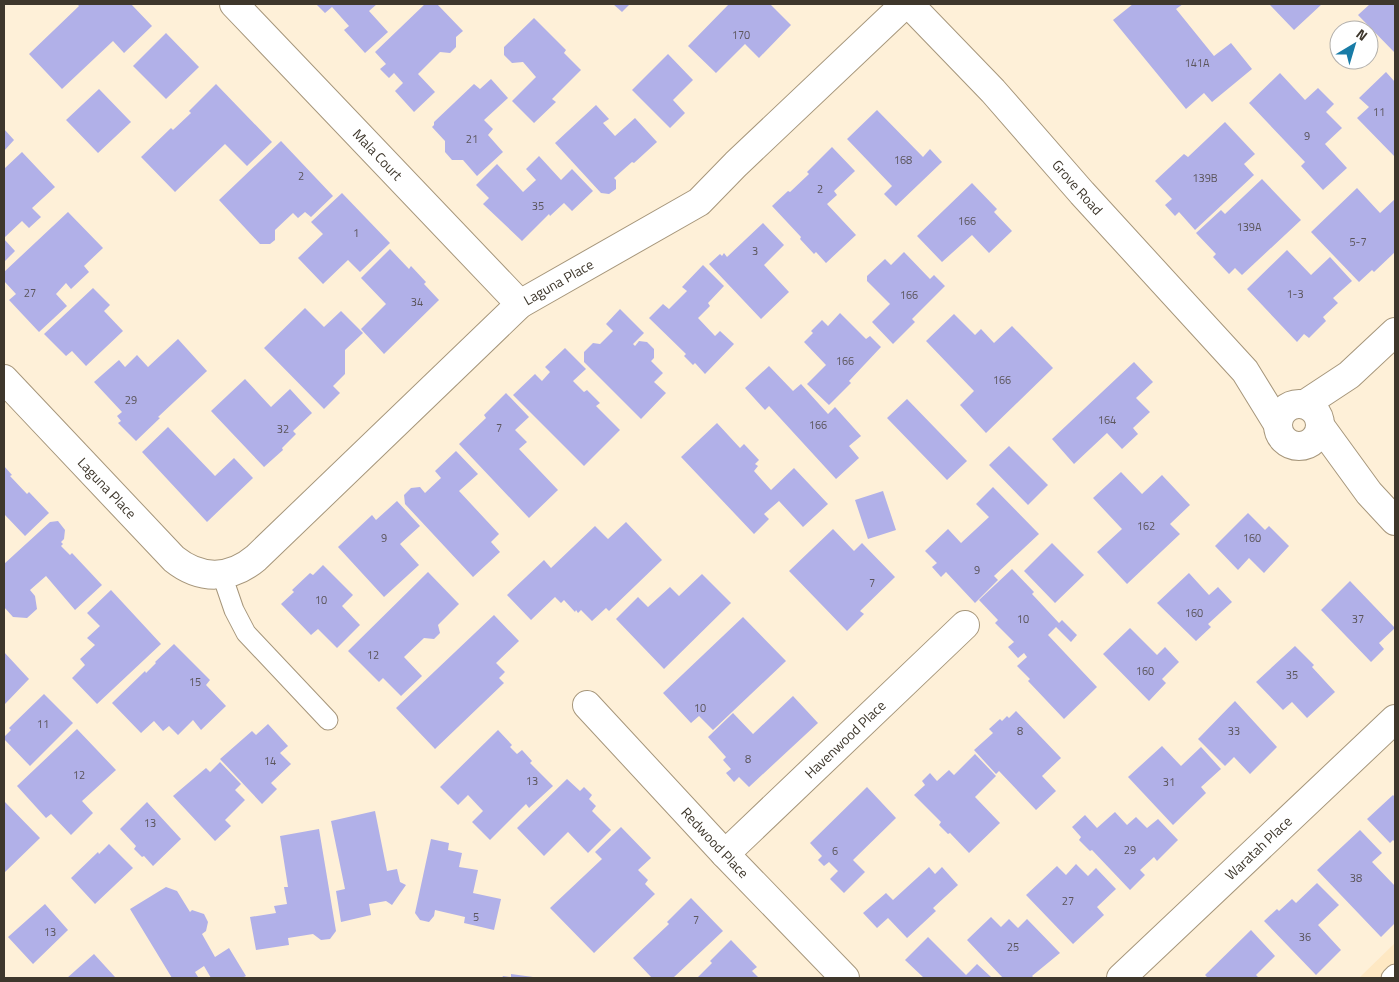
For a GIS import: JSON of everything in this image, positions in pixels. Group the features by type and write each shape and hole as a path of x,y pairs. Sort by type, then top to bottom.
{"street":[{"name":"Mala Court","path":"234,4 520,304"},
{"name":"Laguna Place","path":"4,379 174,559 194,572 222,575 237,571 256,558 520,304 699,202 905,4"},
{"name":"Grove Road","path":"909,4 993,91 1082,194 1245,371 1303,421 1395,521"},
{"path":"1303,421 1395,332"},
{"name":"Havenwood Place","path":"725,854 965,626"},
{"name":"Redwood Place","path":"588,704 725,854 845,978"},
{"name":"Waratah Place","path":"1121,978 1395,719"}],"lane":[{"path":"222,575 234,610 246,633 328,720"},
{"path":"1391,978 1395,974"}],"shaded area":[{"path":"1395,943 1395,978 1359,978"}],"building":[{"path":"77,4 131,4 152,26 124,53 113,41 62,89 29,54 79,6"},
{"path":"316,4 377,4 369,11 388,32 365,53 344,30 349,26 332,7 325,13"},
{"path":"425,4 437,4 463,31 456,37 456,47 450,53 440,52 418,74 435,92 414,112 395,91 403,83 394,73 389,78 380,69 386,64 375,52"},
{"path":"613,4 630,4 622,12"},
{"path":"729,4 770,4 791,25 759,58 745,44 716,73 688,46"},
{"path":"1133,4 1183,4 1176,9 1214,56 1231,43 1252,69 1212,102 1204,93 1186,109 1113,20"},
{"path":"1269,4 1322,4 1294,30"},
{"path":"1370,4 1395,4 1395,53 1379,37 1379,20 1363,20 1358,15"},
{"path":"534,18 566,50 564,53 581,70 552,99 556,102 534,123 512,101 536,77 523,62 512,63 504,55 504,47"},
{"path":"166,33 199,67 166,99 133,66"},
{"path":"668,54 693,80 673,100 685,113 670,128 632,90"},
{"path":"1386,72 1395,82 1395,157 1357,118 1369,107 1359,98"},
{"path":"1280,73 1305,100 1318,88 1334,104 1326,112 1342,128 1325,144 1347,168 1323,190 1301,166 1305,162 1249,103"},
{"path":"491,79 508,98 484,120 493,129 488,135 503,152 477,176 463,160 452,160 445,152 445,141 432,127 434,122 474,84 480,89"},
{"path":"216,84 272,142 247,166 225,144 175,192 141,157 171,128 173,130 191,113 189,111"},
{"path":"99,89 131,122 98,153 66,120"},
{"path":"596,105 609,119 603,123 615,136 635,118 657,142 614,178 616,180 616,189 609,194 601,193 555,143"},
{"path":"877,110 923,157 930,149 942,162 896,206 884,194 892,186 847,139"},
{"path":"1225,122 1255,154 1244,164 1254,175 1195,230 1179,212 1175,216 1165,205 1172,199 1155,181 1184,154 1188,157"},
{"path":"4,129 14,140 4,151"},
{"path":"281,141 333,196 311,217 305,212 298,218 293,213 275,230 275,240 270,244 260,244 219,200"},
{"path":"832,147 855,171 834,191 837,195 827,204 856,235 826,263 816,252 814,254 772,206 809,174 807,172"},
{"path":"22,152 55,187 32,208 41,217 29,228 22,221 4,238 4,169"},
{"path":"539,156 561,180 572,169 593,191 572,211 564,203 550,216 549,214 522,241 483,204 489,198 476,185 497,164 523,192 536,180 526,169"},
{"path":"1262,179 1301,220 1242,275 1235,268 1229,274 1213,257 1216,254 1196,233 1221,210 1225,214"},
{"path":"972,183 997,209 994,212 1012,231 989,253 972,235 942,262 917,236"},
{"path":"1357,188 1380,213 1395,199 1395,252 1374,272 1372,270 1359,282 1311,232"},
{"path":"342,193 390,243 360,272 348,260 323,284 298,258 323,234 311,222"},
{"path":"68,212 103,248 84,266 89,272 71,289 66,283 56,294 67,306 39,332 9,300 16,294 4,281 4,272"},
{"path":"763,223 784,245 764,265 789,292 761,319 709,264 720,254 722,256 724,253 727,257"},
{"path":"4,239 15,251 4,262"},
{"path":"390,249 409,269 411,266 439,300 384,354 361,329 386,304 361,278"},
{"path":"1287,250 1311,275 1330,257 1352,281 1333,298 1338,303 1323,317 1326,321 1309,338 1304,334 1297,342 1247,289"},
{"path":"904,252 930,279 934,275 945,286 912,319 915,322 893,344 872,322 890,304 867,281 867,276 885,259 891,265"},
{"path":"703,265 724,286 708,303 710,306 698,318 715,336 720,331 734,344 705,374 695,363 693,365 684,356 686,354 649,318 663,304 669,309 687,291 682,287"},
{"path":"93,288 110,305 104,311 123,331 86,366 72,351 66,356 44,334"},
{"path":"305,308 324,327 341,311 363,333 345,350 345,374 333,386 340,393 324,409 264,348"},
{"path":"620,309 644,333 633,344 635,346 639,341 647,342 654,349 654,358 651,361 663,373 654,382 666,393 641,419 584,362 584,352 593,343 600,344 613,331 606,324"},
{"path":"840,313 866,339 870,336 881,347 849,381 851,383 829,405 807,384 826,365 804,342 813,333 811,331 822,320 828,326"},
{"path":"954,314 975,335 981,329 994,343 1012,326 1053,368 986,433 960,405 974,391 926,341"},
{"path":"178,339 207,371 158,417 160,418 136,441 118,423 121,421 117,416 122,412 94,382 119,360 125,367 137,355 148,367"},
{"path":"565,348 586,369 573,381 584,392 587,390 600,403 596,406 620,430 584,466 513,395 535,374 542,381 550,372 545,367"},
{"path":"1134,362 1153,382 1136,398 1150,412 1133,428 1138,434 1122,449 1107,433 1074,464 1052,439"},
{"path":"769,366 793,391 801,384 828,414 835,407 861,436 849,446 859,458 836,479 769,406 765,410 745,388"},
{"path":"245,379 271,407 290,389 312,413 293,431 296,434 282,448 283,450 264,467 211,411"},
{"path":"506,393 529,417 515,430 527,442 519,449 558,490 529,518 459,444 486,418 484,415"},
{"path":"907,399 967,461 947,480 887,418"},
{"path":"717,423 740,448 744,444 759,460 755,464 758,466 754,471 771,490 794,468 828,504 803,527 779,501 764,514 769,519 754,534 681,457"},
{"path":"168,427 215,476 234,458 253,478 207,522 142,452"},
{"path":"1009,446 1048,485 1028,505 989,465"},
{"path":"456,451 478,474 459,491 499,534 491,542 500,552 473,577 405,504 404,495 411,488 420,487 425,493 441,478 435,471"},
{"path":"4,466 12,475 10,476 27,494 29,492 49,513 25,536 4,516"},
{"path":"1121,472 1142,494 1162,475 1190,505 1170,524 1180,534 1127,584 1097,552 1122,529 1093,498"},
{"path":"993,487 1039,534 994,576 998,580 975,603 946,572 941,577 932,567 937,563 925,551 948,529 961,543 989,517 976,504"},
{"path":"883,491 896,530 868,539 855,500"},
{"path":"397,501 420,526 400,544 419,565 384,597 338,547 372,515 376,520"},
{"path":"1248,513 1265,530 1269,526 1289,546 1264,573 1249,558 1238,570 1215,546"},
{"path":"58,521 65,530 61,546 70,555 72,553 102,585 75,610 46,576 30,590 35,596 37,609 27,618 13,617 4,607 4,564 50,522"},
{"path":"626,522 662,560 609,611 606,608 592,621 581,610 578,613 576,610 575,612 564,600 561,603 555,597 531,620 507,595 544,560 551,568 595,526 608,539"},
{"path":"833,529 854,551 862,543 895,577 860,611 864,614 847,631 789,571"},
{"path":"1052,543 1084,575 1055,603 1024,571"},
{"path":"323,565 353,595 342,606 360,625 337,648 318,629 311,635 281,604 294,592 292,590 310,573 313,575"},
{"path":"1012,569 1059,623 1062,620 1077,635 1071,642 1056,627 1048,635 1097,687 1064,719 1028,681 1030,679 1017,666 1027,657 1024,653 1018,658 1008,647 1014,642 995,623 998,620 979,600"},
{"path":"428,572 459,604 438,625 440,633 434,639 424,638 404,657 422,676 401,696 383,678 379,682 348,651"},
{"path":"1189,573 1209,595 1218,587 1232,602 1208,624 1211,627 1196,641 1157,603"},
{"path":"702,574 731,603 664,669 616,619 638,597 648,607 670,587 679,596"},
{"path":"1350,581 1395,628 1379,643 1384,649 1371,662 1321,610"},
{"path":"111,590 161,644 97,704 72,678 85,665 80,659 95,645 87,638 100,626 87,613"},
{"path":"494,615 519,641 496,663 505,672 499,678 504,683 435,749 396,708"},
{"path":"743,617 786,661 713,730 699,716 691,723 663,693"},
{"path":"1130,628 1157,655 1165,647 1179,662 1162,679 1166,683 1149,701 1103,654"},
{"path":"174,644 210,680 206,685 226,706 201,730 193,720 178,735 169,726 163,731 154,721 141,733 112,703 145,671 146,673"},
{"path":"1295,646 1314,665 1312,667 1335,692 1307,718 1292,702 1283,710 1256,682"},
{"path":"4,652 29,679 4,705"},
{"path":"44,694 73,723 30,766 4,737 11,730 9,728"},
{"path":"793,696 818,723 749,787 739,777 734,782 726,773 731,769 723,760 726,757 708,737 733,713 753,734"},
{"path":"1235,701 1277,747 1250,774 1234,757 1225,766 1198,739"},
{"path":"1016,711 1061,758 1042,776 1056,791 1036,810 999,771 996,774 974,750 993,733 989,729 1000,719 1002,721 1007,716 1009,718"},
{"path":"268,724 288,746 280,753 291,764 271,783 277,789 262,804 220,759 252,731 256,735"},
{"path":"77,729 116,770 82,801 93,813 71,835 51,814 46,818 17,786"},
{"path":"498,730 512,745 510,747 517,754 522,750 532,761 530,763 553,786 529,808 526,804 490,840 472,822 483,811 468,795 458,805 440,787"},
{"path":"1162,746 1181,766 1201,747 1221,769 1201,787 1206,793 1173,825 1128,777"},
{"path":"975,754 996,776 975,797 1000,823 969,853 950,833 948,834 939,825 941,822 914,795 925,785 922,781 930,773 937,781 949,770 954,775"},
{"path":"220,762 241,784 235,790 245,800 225,820 231,826 215,841 173,796 206,768 210,772"},
{"path":"567,779 580,791 584,787 592,795 589,799 596,806 592,811 611,830 588,853 568,832 544,856 517,828"},
{"path":"867,787 896,818 853,860 865,872 844,893 830,879 838,871 829,862 824,866 818,860 822,856 810,843"},
{"path":"1393,795 1395,797 1395,842 1393,840 1390,843 1367,819"},
{"path":"4,801 40,838 4,873"},
{"path":"147,802 181,839 153,866 134,849 136,846 120,829"},
{"path":"375,811 387,871 397,869 400,882 406,885 392,905 386,901 369,904 371,915 341,922 336,891 345,889 331,821"},
{"path":"1115,812 1127,825 1136,817 1147,828 1158,819 1178,840 1157,861 1154,857 1140,870 1145,875 1130,890 1092,850 1090,851 1079,840 1081,837 1072,827 1085,815 1097,828"},
{"path":"621,827 651,858 638,870 648,880 645,884 655,894 594,953 550,908 602,859 595,852"},
{"path":"319,829 336,931 330,939 321,940 313,934 288,938 289,945 256,950 250,917 276,913 274,906 287,904 284,887 288,887 280,836"},
{"path":"1360,830 1382,853 1372,862 1395,886 1395,923 1381,937 1317,870"},
{"path":"431,839 449,843 448,850 462,853 459,867 478,870 473,893 501,899 494,930 464,923 465,917 435,910 434,916 429,922 420,920 415,913"},
{"path":"109,844 133,868 95,904 71,878"},
{"path":"1076,864 1088,876 1096,868 1116,889 1097,907 1104,915 1073,944 1026,895 1057,866 1066,875"},
{"path":"929,867 935,874 942,867 958,885 933,908 936,911 907,938 888,918 877,928 863,913 886,893 893,900"},
{"path":"1317,883 1339,905 1318,925 1341,950 1316,975 1264,921 1292,899 1296,903"},
{"path":"166,887 177,891 190,912 192,910 204,914 208,922 206,931 202,934 215,957 229,948 246,976 242,978 211,978 204,966 195,972 198,977 172,978 130,909"},
{"path":"691,898 723,931 673,978 652,978 633,958 669,924 667,922"},
{"path":"45,904 68,930 33,964 8,937"},
{"path":"991,917 1001,927 1009,919 1018,928 1027,919 1060,953 1032,976 1034,978 1003,978 967,940"},
{"path":"1251,930 1275,956 1256,975 1259,978 1208,978 1205,975"},
{"path":"928,937 966,975 977,964 991,977 924,978 905,960"},
{"path":"731,940 757,967 752,971 759,978 697,978 712,963 710,961"},
{"path":"94,954 115,977 67,978"},
{"path":"511,974 533,977 502,978 503,976 511,977"}]}
